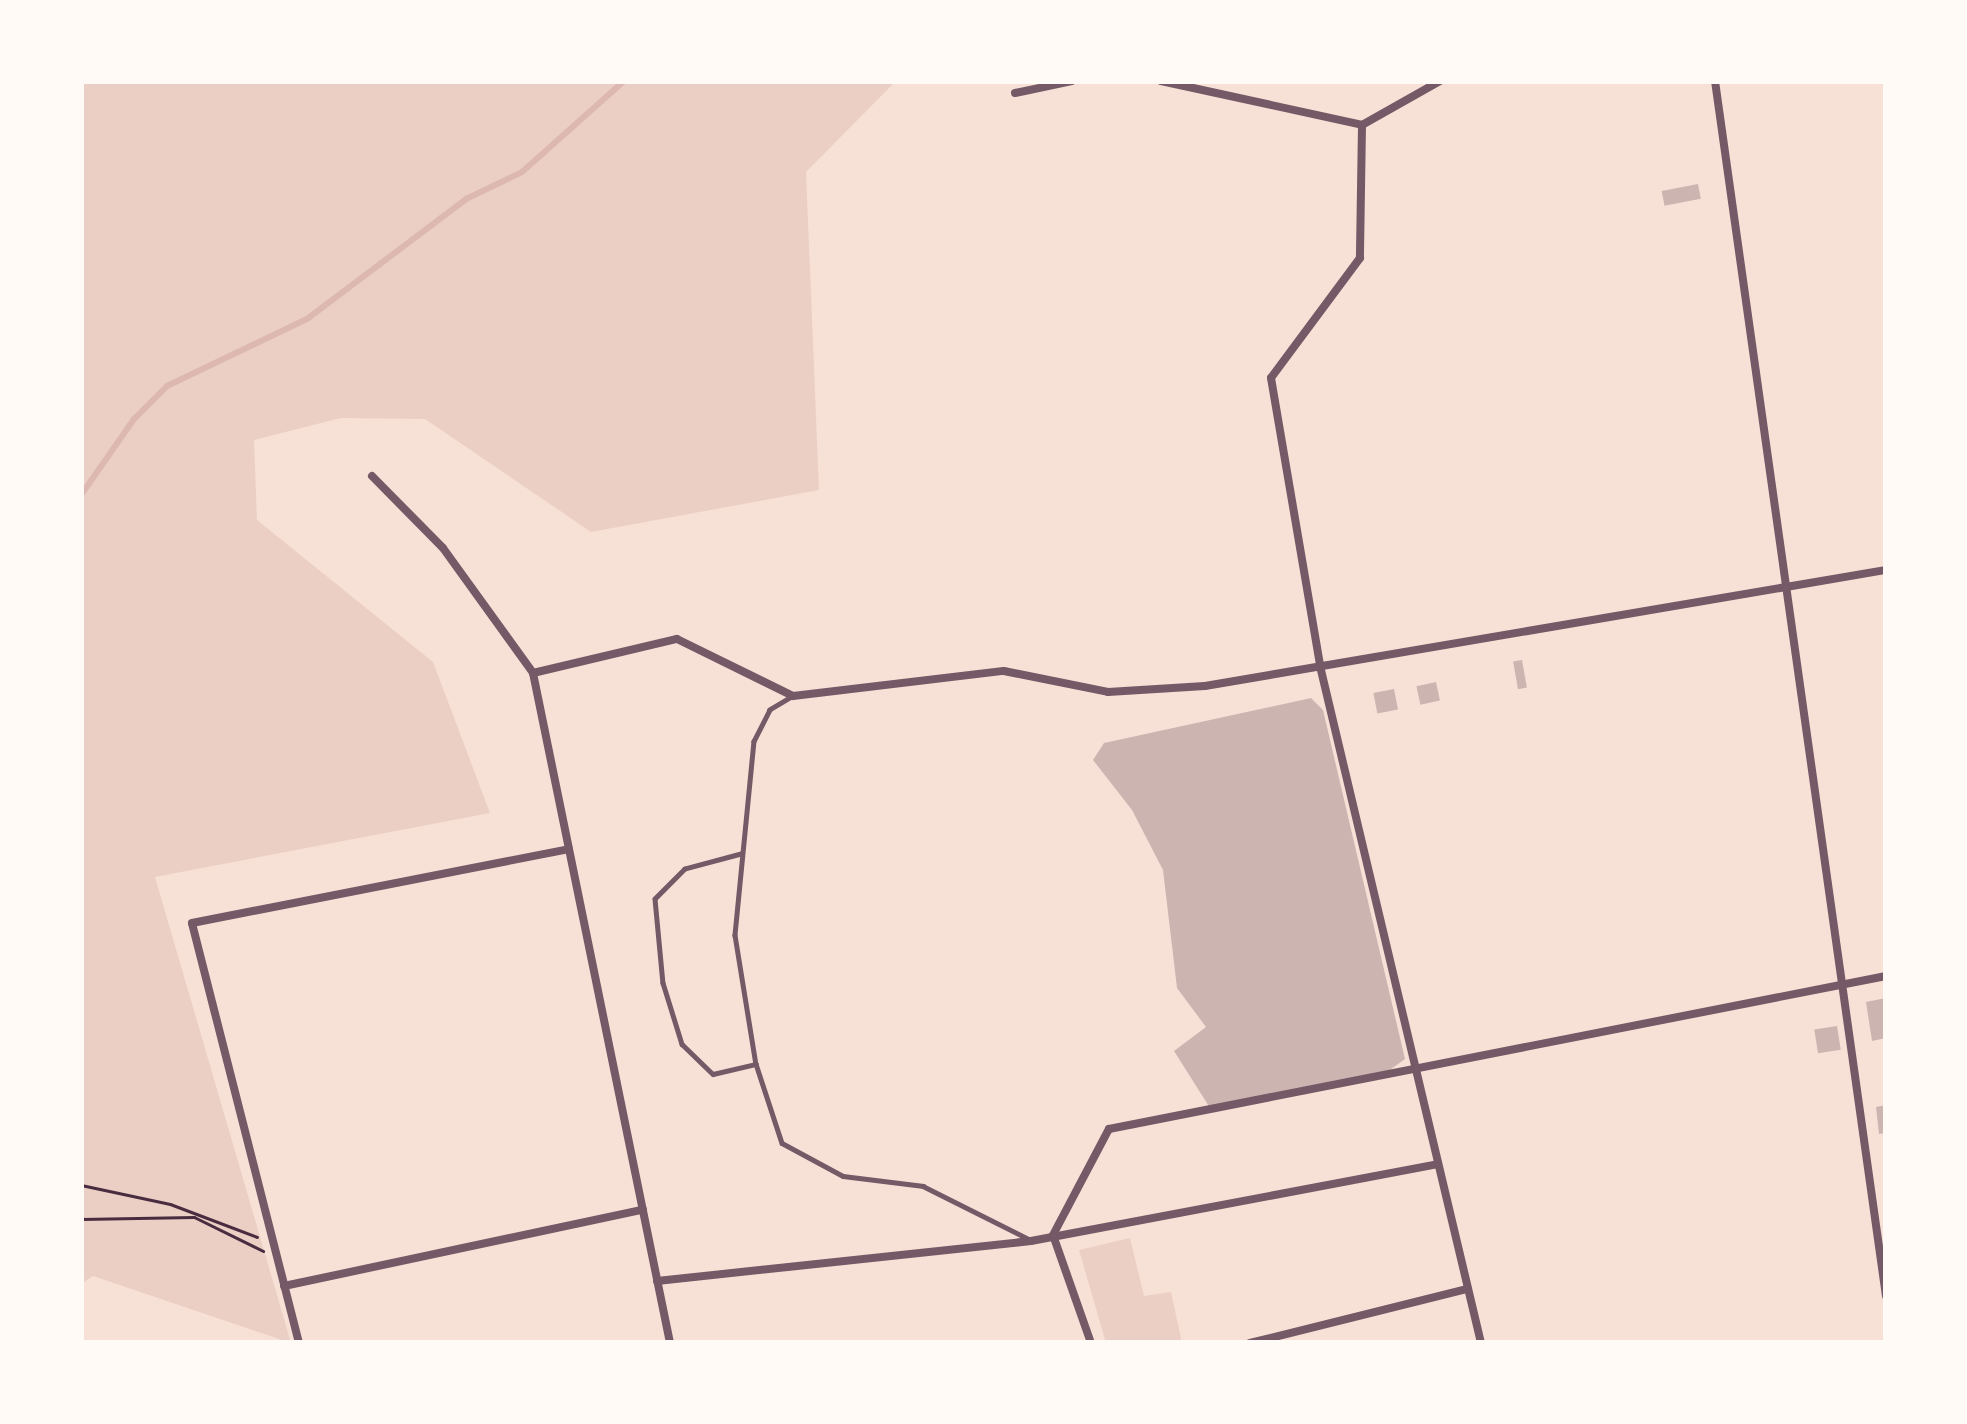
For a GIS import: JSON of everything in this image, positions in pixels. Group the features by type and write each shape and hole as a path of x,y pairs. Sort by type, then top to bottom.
{"street":[{"path":"1015,93 1072,81"},
{"path":"1161,81 1362,125 1440,81"},
{"path":"1715,81 1846,984 1886,1296"},
{"path":"1362,125 1360,258 1271,378 1320,666 1481,1343"},
{"path":"372,476 443,548 533,673 670,1343"},
{"path":"533,673 676,639 793,696 1004,671 1108,692 1320,666 1789,591 1886,570"},
{"path":"299,1343 192,923 569,849"},
{"path":"1091,1343 1053,1234 1109,1129 1886,976"},
{"path":"657,1281 1031,1241 1438,1164"},
{"path":"284,1286 643,1210"},
{"path":"1250,1343 1468,1289"}],"lane":[{"path":"793,696 770,710 754,740 735,935 756,1064 782,1143 843,1176 923,1186 1031,1241"},
{"path":"741,854 685,869 655,899 662,983 682,1044 713,1074 756,1064"}],"path":[{"path":"81,1185 170,1204 274,1243"},
{"path":"81,1220 194,1217 277,1258"}],"shaded area":[{"path":"81,81 896,81 806,172 819,490 591,532 425,419 341,418 254,440 257,520 433,662 490,813 155,877 291,1343 93,1276 81,1284"},
{"path":"1130,1238 1144,1296 1171,1292 1182,1343 1106,1343 1079,1250"}],"building":[{"path":"1698,184 1701,199 1665,206 1662,191"},
{"path":"1522,660 1527,688 1518,689 1513,662"},
{"path":"1436,682 1440,701 1420,705 1416,686"},
{"path":"1394,689 1398,710 1377,714 1373,693"},
{"path":"1311,698 1323,710 1405,1059 1387,1072 1210,1108 1174,1051 1206,1027 1177,988 1163,870 1132,810 1093,760 1104,743"},
{"path":"1886,998 1886,1038 1872,1041 1866,1002"},
{"path":"1837,1026 1841,1050 1818,1053 1814,1030"},
{"path":"1886,1105 1886,1133 1879,1134 1876,1107"}],"waterway":[{"path":"81,495 134,419 167,386 307,319 466,199 522,172 624,81"}]}
